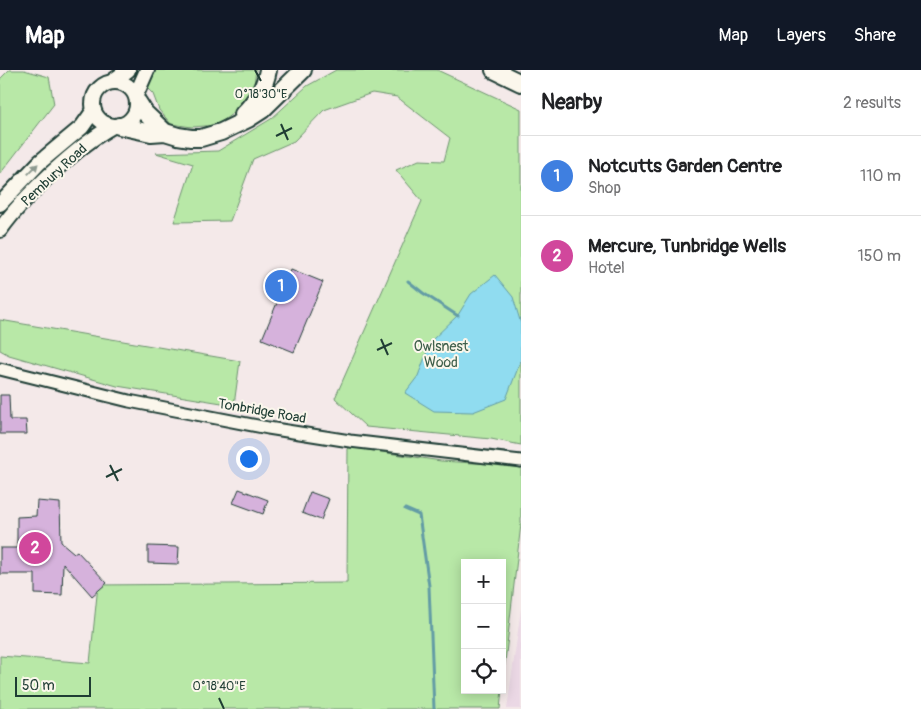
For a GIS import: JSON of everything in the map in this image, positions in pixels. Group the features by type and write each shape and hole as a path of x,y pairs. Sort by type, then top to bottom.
{"highway":[{"path":"234,125 254,104 263,89 268,70"},
{"path":"116,126 152,133 165,132 178,136 201,138 221,132 262,110 303,70"},
{"path":"494,70 521,83"},
{"path":"137,98 151,120 165,132"}],"main road":[{"path":"113,82 128,70"},
{"path":"137,98 127,84 113,82 105,84 98,90 93,103 94,110 101,121 116,126 127,123 133,118 137,110 137,98 147,70"},
{"name":"Pembury Road","path":"0,204 40,162 82,127 94,110"},
{"name":"Pembury Road","path":"0,230 15,211 50,176 91,140 116,126"}],"street":[{"name":"Tonbridge Road","path":"1,369 113,397 268,428 350,441 521,461"}],"shaded area":[{"path":"521,609 521,709 507,709"}],"green space":[{"path":"9,70 24,70 49,77 54,104 0,174 0,79"},
{"path":"129,70 256,70 254,84 236,111 217,125 192,127 171,124 159,110 153,94"},
{"name":"Owlsnest Wood","path":"336,70 437,70 521,109 521,445 491,439 366,427 335,398 422,201 396,170 419,160 444,161 450,138 397,97 372,93 324,110 294,141 253,159 230,221 174,222 193,164 156,153 218,151 271,119 307,86"},
{"path":"0,320 240,361 234,405 117,386 9,355 0,350"},
{"path":"348,447 441,461 521,466 521,524 506,653 506,559 461,559 461,694 502,694 500,709 0,709 0,656 90,663 98,585 347,583"}],"water":[{"path":"495,275 513,297 521,324 521,360 506,399 473,412 434,411 405,393 418,376 431,341 458,315 471,294"}],"building":[{"path":"291,269 323,282 294,352 262,339"},
{"path":"0,395 9,395 10,420 26,420 27,434 0,434"},
{"path":"239,489 268,500 263,514 233,503"},
{"path":"310,492 329,499 321,520 302,513"},
{"path":"37,501 60,503 61,542 74,553 77,551 107,583 92,596 63,563 62,595 35,594 35,574 0,574 0,548 17,548 17,517 36,516"},
{"path":"148,546 179,547 178,564 148,563"}],"waterway":[{"path":"408,281 458,316"},
{"path":"405,509 419,515 429,586 434,709"}],"place":[{"name":"Notcutts Garden Centre","path":"281,286"},
{"name":"Mercure, Tunbridge Wells","path":"35,548"}]}
